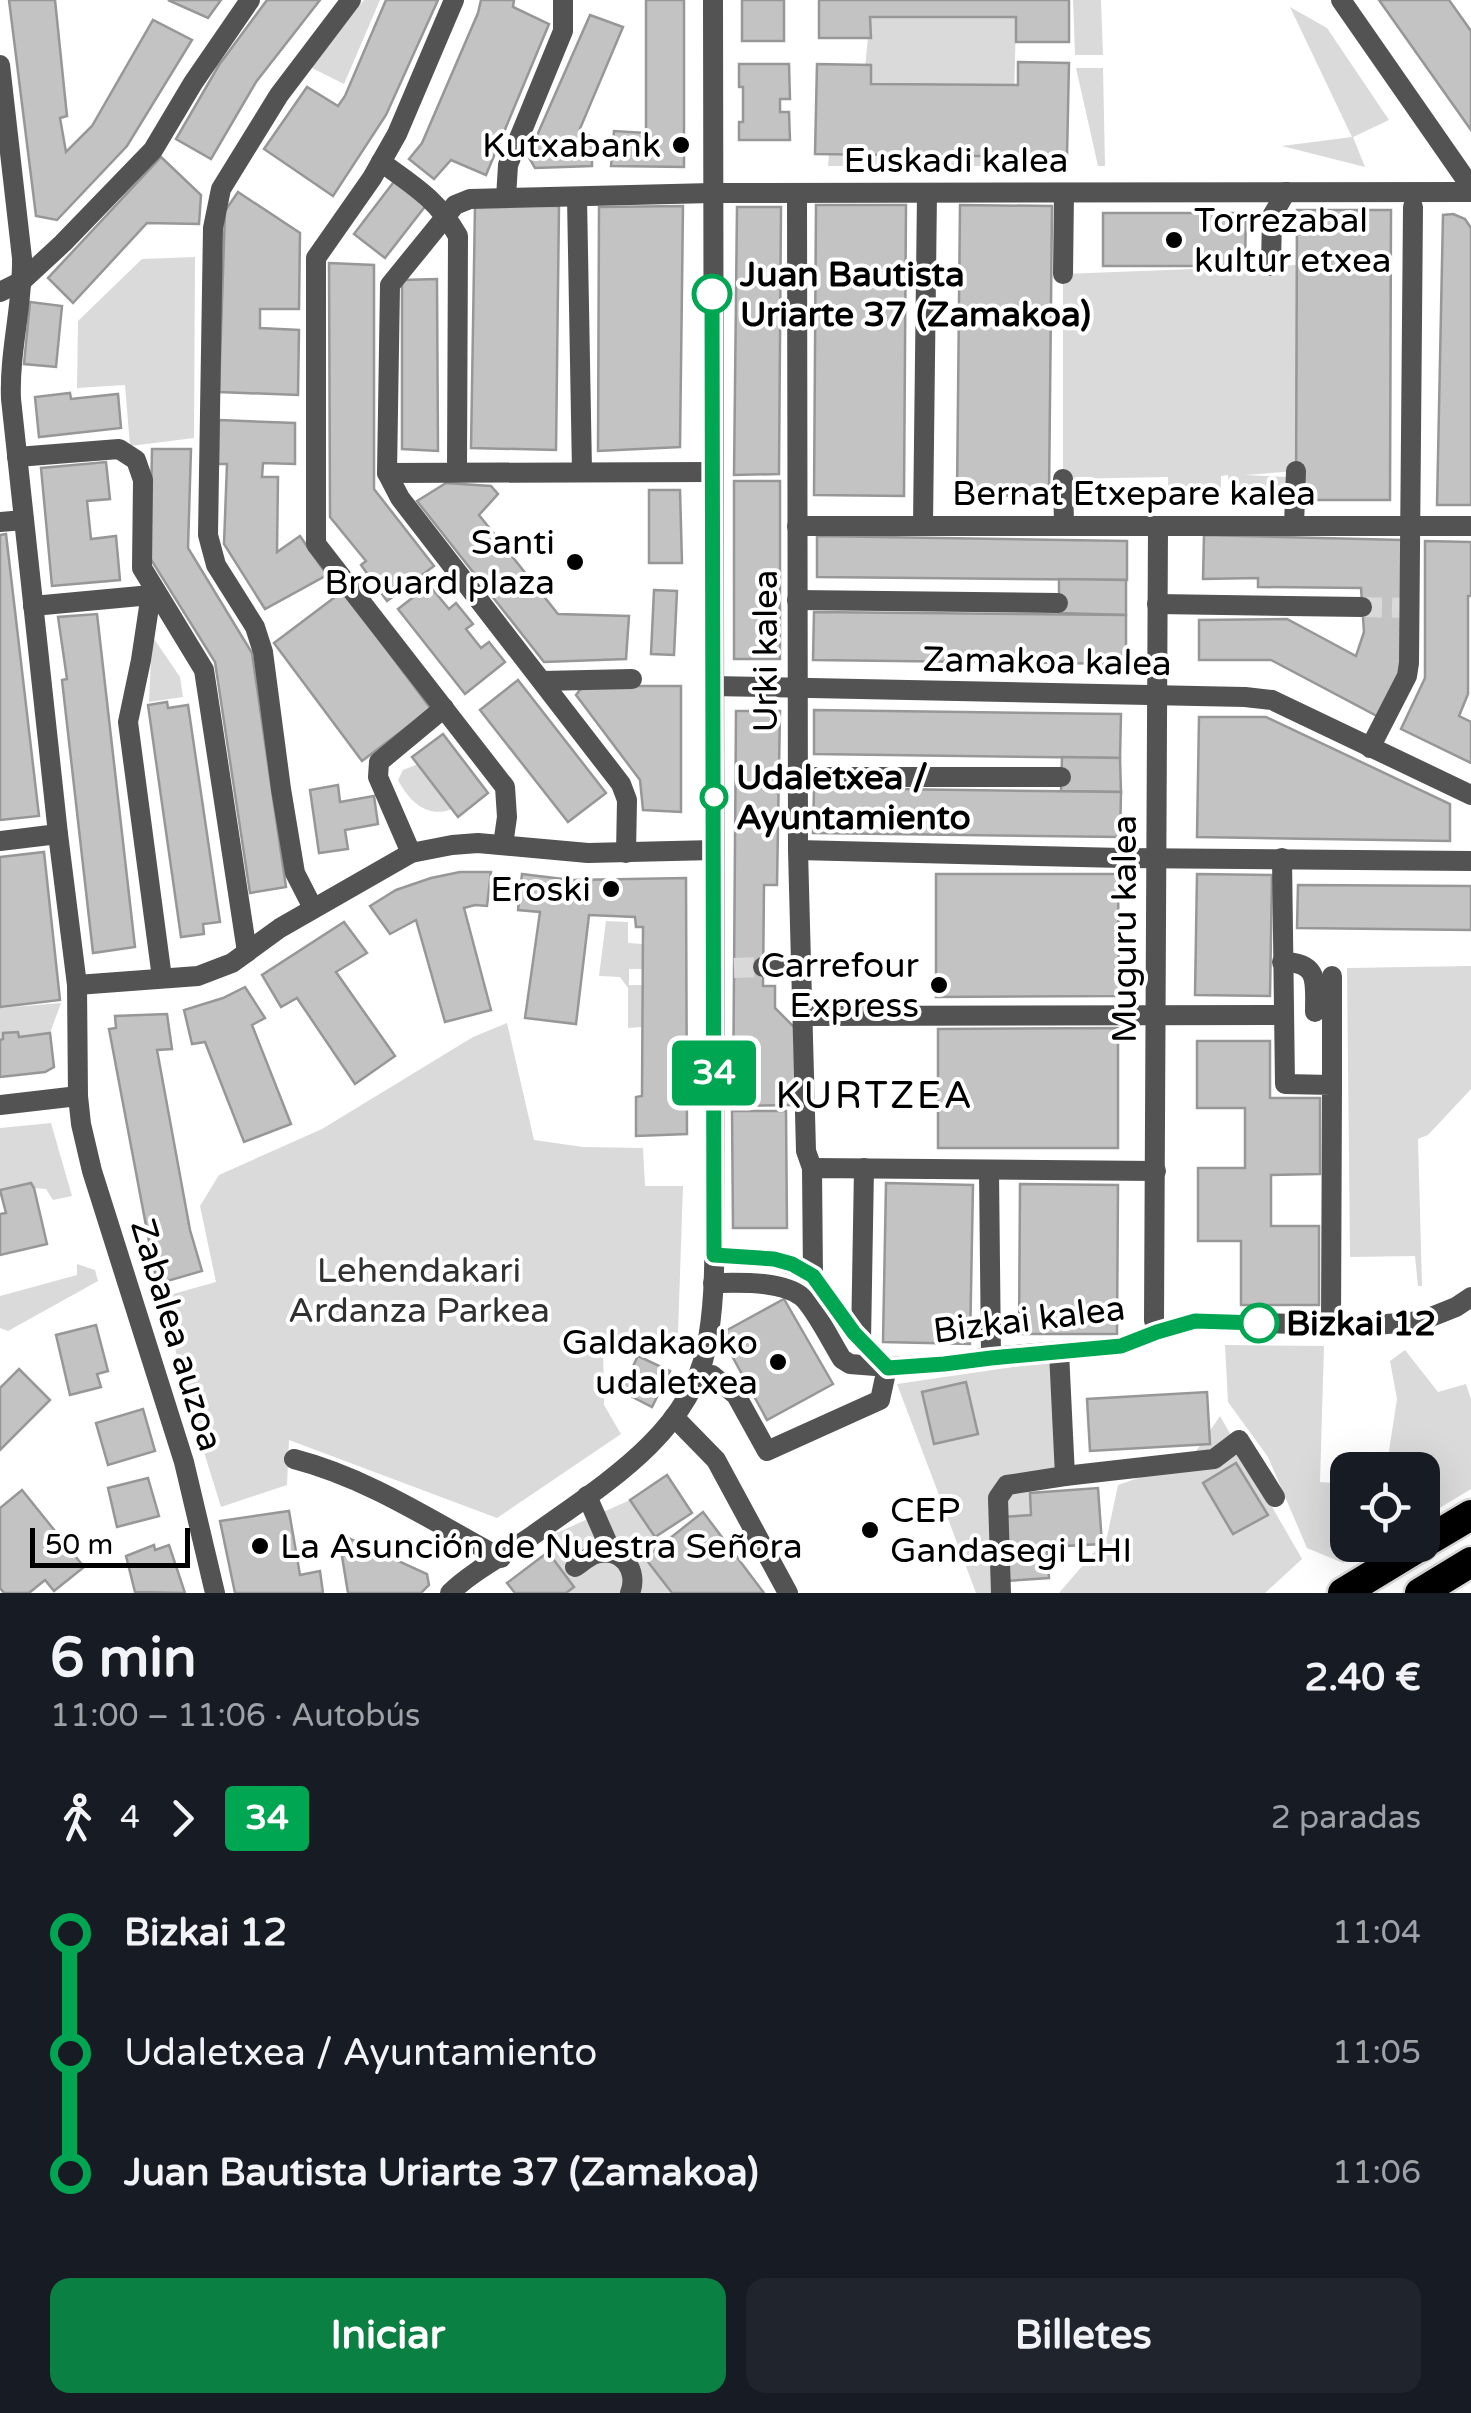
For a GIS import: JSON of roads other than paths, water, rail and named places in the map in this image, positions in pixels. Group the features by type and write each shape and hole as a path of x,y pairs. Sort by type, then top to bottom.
{"highway":[{"path":"1440,1534 1471,1515"},
{"path":"1342,1593 1394,1562"},
{"path":"1420,1593 1471,1562"}],"street":[{"path":"0,292 22,281 154,150 250,0"},
{"path":"313,908 295,873 255,627 216,565 208,535 213,228 221,189 279,95 351,0"},
{"path":"454,0 397,134 316,258 316,544 505,787 507,817 503,845"},
{"path":"506,198 508,164 563,32 563,0"},
{"path":"450,1593 638,1456 685,1402 706,1350 714,1255 713,0"},
{"path":"1341,0 1471,189"},
{"name":"Zabalea auzoa","path":"0,66 22,281 6,397 17,458 77,984 81,1124 184,1462 215,1593"},
{"path":"381,162 446,214 458,236 457,471"},
{"name":"Euskadi kalea","path":"446,214 470,199 506,198 1471,189"},
{"path":"1063,274 1064,192"},
{"path":"1272,266 1272,216 1286,192"},
{"name":"Urki kalea","path":"797,193 798,850 813,1276"},
{"path":"923,525 927,193"},
{"path":"578,197 582,471"},
{"path":"1370,748 1407,676 1414,207"},
{"path":"446,214 390,285 387,473 400,498 621,784 627,800 626,853"},
{"path":"17,458 120,450 136,460 142,480 142,568 152,591 204,670 248,952"},
{"path":"1294,525 1296,471"},
{"path":"387,473 712,472"},
{"path":"1063,479 1064,526"},
{"path":"0,522 24,520"},
{"name":"Bernat Etxepare kalea","path":"797,526 1471,526"},
{"name":"Muguru kalea","path":"1157,1332 1154,1320 1158,526"},
{"path":"33,606 152,591"},
{"path":"152,591 128,722 162,978"},
{"path":"797,600 1058,603"},
{"path":"1157,604 1362,607"},
{"path":"542,681 632,679"},
{"name":"Zamakoa kalea","path":"712,686 1272,700 1471,795"},
{"path":"411,853 378,777 379,762 444,708"},
{"path":"798,777 1061,777"},
{"path":"0,841 58,834"},
{"path":"77,984 198,976 232,964 280,928 411,853 452,844 588,853 714,850"},
{"path":"798,850 1471,861"},
{"path":"1282,858 1285,1084 1332,1085"},
{"path":"1282,962 1298,962 1315,977 1315,1012"},
{"path":"763,967 802,966"},
{"path":"1332,976 1332,1326"},
{"path":"804,1016 1283,1015"},
{"path":"0,1105 78,1096"},
{"path":"812,1168 1156,1171"},
{"path":"861,1341 864,1168"},
{"path":"989,1170 991,1358"},
{"path":"714,1255 774,1259 813,1276"},
{"name":"Bizkai kalea","path":"813,1276 886,1372"},
{"name":"Bizkai kalea","path":"713,1283 790,1290 803,1298 842,1358 850,1364 886,1372 1121,1346 1195,1321 1332,1326 1421,1322 1471,1297"},
{"path":"1058,1352 1065,1476"},
{"path":"712,1375 736,1395 767,1451 880,1400 886,1372"},
{"path":"674,1417 716,1460 788,1593"},
{"path":"1001,1593 998,1498 1007,1484 1214,1459 1239,1440 1275,1497"},
{"path":"294,1459 350,1478 501,1558"},
{"path":"587,1496 612,1552 626,1561 633,1572 630,1593"},
{"path":"574,1567 595,1554 612,1552"}],"tunnel":[{"path":"1362,607 1411,608"},
{"path":"734,968 763,967"}],"place":[{"name":"Kutxabank","path":"681,145"},
{"name":"Torrezabal kultur etxea","path":"1174,240"},
{"name":"Juan Bautista Uriarte 37 (Zamakoa)","path":"712,294"},
{"name":"Santi Brouard plaza","path":"575,562"},
{"name":"Udaletxea / Ayuntamiento","path":"714,797"},
{"name":"Eroski","path":"611,889"},
{"name":"Carrefour Express","path":"939,985"},
{"name":"Bizkai 12","path":"1259,1323"},
{"name":"Galdakaoko udaletxea","path":"778,1362"},
{"name":"CEP Gandasegi LHI","path":"870,1530"},
{"name":"La Asunción de Nuestra Señora","path":"260,1546"}],"district":[{"name":"KURTZEA","path":"875,1095"}],"park label":[{"name":"Lehendakari Ardanza Parkea","path":"419,1290"}]}
